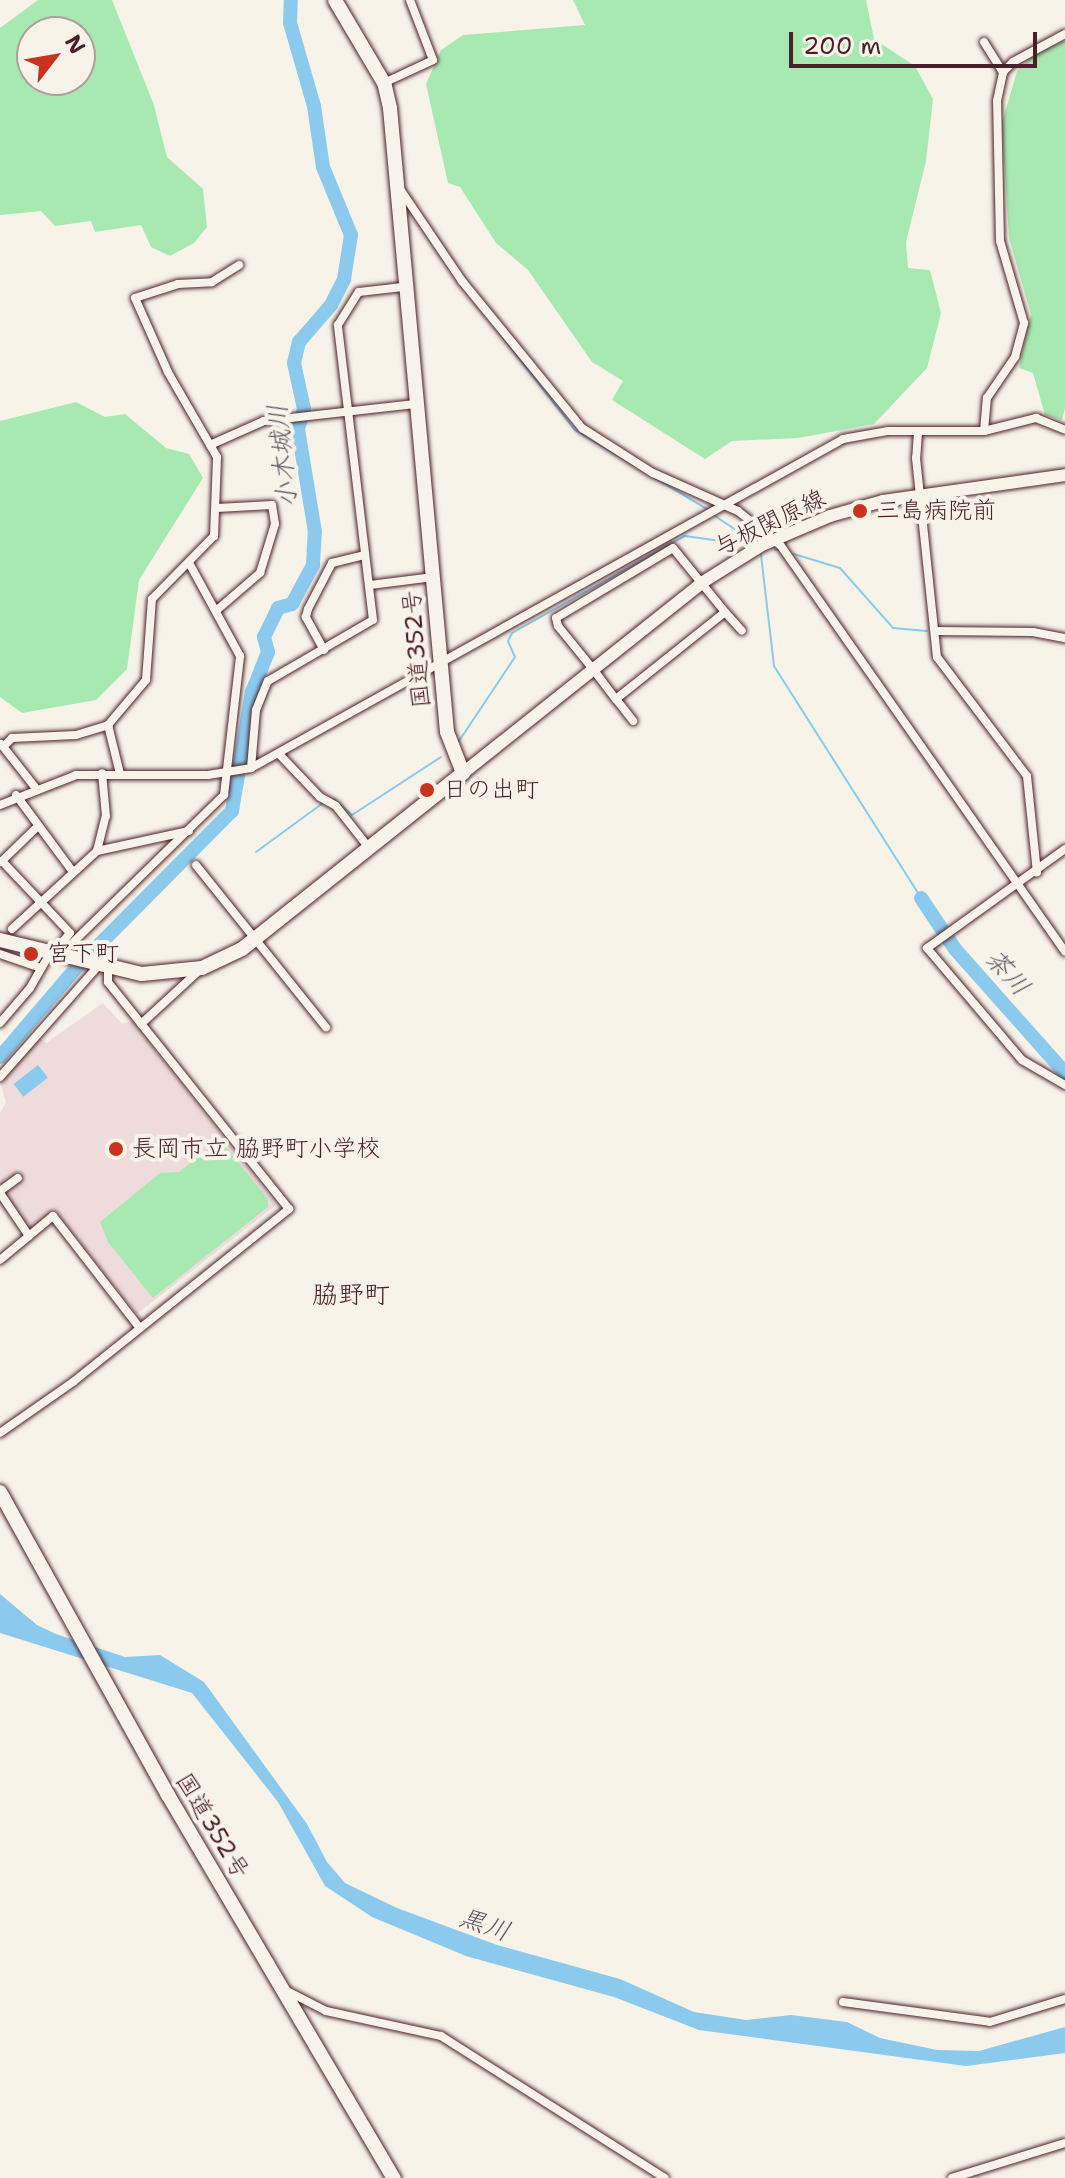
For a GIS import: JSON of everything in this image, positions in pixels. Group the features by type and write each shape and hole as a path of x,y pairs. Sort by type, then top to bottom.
{"highway":[{"name":"国道352号","path":"335,0 384,83 450,749 463,773"},
{"path":"0,940 63,950 101,965 157,975 202,968 254,939 463,773"},
{"name":"国道352号","path":"0,1492 108,1689 394,2178"}],"main road":[{"name":"与板関原線","path":"463,773 703,582 775,540 830,516 921,493 1065,475"}],"street":[{"path":"384,83 433,60 410,0"},
{"path":"984,431 987,398 1015,357 1024,323 1000,241 995,117 1003,72 1026,53 1065,34"},
{"path":"984,42 1003,72"},
{"path":"393,186 403,187 462,281 576,422 653,473 725,506 775,540 1021,883 1065,952"},
{"path":"35,787 2,745 12,738 76,735 108,725 146,680 152,599 210,545 217,508 217,457 168,372 135,298 178,284 212,282 239,265"},
{"path":"249,768 256,710 268,681 371,624 370,585 338,325 359,292 403,287"},
{"path":"210,445 249,424 415,404"},
{"path":"0,805 35,787 102,773 227,774 249,768 441,666 843,439 918,432 984,431 1036,418 1065,430"},
{"path":"918,432 921,493 939,664 1027,776 1037,872"},
{"path":"217,508 272,505 275,524 260,573 217,610"},
{"path":"633,721 555,622 557,615 673,548 742,631"},
{"path":"324,650 306,617 308,609 332,563 365,555"},
{"path":"63,950 220,801 227,774 240,656 189,563"},
{"path":"370,585 433,577"},
{"path":"616,699 725,612"},
{"path":"935,631 1033,632 1065,638"},
{"path":"108,725 120,774"},
{"path":"279,754 320,797 336,806 369,848"},
{"path":"97,851 106,816 102,773"},
{"path":"16,795 73,872"},
{"path":"38,826 1,861 70,933 63,950"},
{"path":"12,929 97,851 189,831"},
{"path":"1065,849 927,948 986,1024 1022,1060 1065,1085"},
{"path":"196,865 326,1027"},
{"path":"0,954 44,964 0,1023"},
{"path":"0,1077 101,965 108,982 289,1209 140,1328 0,1433"},
{"path":"141,1024 202,968"},
{"path":"18,1178 0,1192 29,1236"},
{"path":"0,1260 53,1216 140,1328"},
{"path":"282,1989 326,2011 421,2028 454,2042 665,2178"},
{"path":"843,2002 990,2022 1065,1999"},
{"path":"952,2178 1065,2143"}],"shaded area":[{"name":"長岡市立 脇野町小学校","path":"103,1003 122,1024 132,1021 276,1205 137,1314 55,1210 29,1230 0,1184 0,1113 6,1102 0,1082 38,1037 46,1043"}],"green space":[{"path":"38,0 112,0 154,105 167,157 203,189 207,227 194,243 170,256 151,247 141,225 95,232 91,221 55,226 41,211 0,215 0,28 16,16 16,96 96,96 96,16 16,16"},
{"path":"573,0 866,0 874,39 915,66 933,99 926,161 906,242 908,268 930,270 941,313 927,368 874,424 798,438 732,441 705,459 612,400 623,381 592,362 528,270 496,243 460,187 448,183 426,84 441,50 463,35 585,25"},
{"path":"1065,40 1065,408 1062,420 1045,415 1033,373 1019,368 1031,314 1009,238 1002,123 1017,71 1031,57"},
{"path":"76,402 105,417 125,414 166,448 189,454 203,478 139,580 127,669 96,700 22,713 0,697 0,421"},
{"path":"220,1140 268,1199 268,1207 153,1298 108,1242 100,1222 160,1173 179,1172"}],"water":[{"path":"38,1065 48,1078 23,1097 14,1084"},
{"path":"0,1594 37,1625 56,1634 125,1657 160,1655 204,1682 307,1824 327,1862 345,1883 397,1908 497,1945 620,1979 694,2012 746,2020 791,2015 847,2022 880,2038 937,2050 979,2051 1065,2027 1065,2053 966,2066 699,2030 614,1997 466,1956 372,1917 325,1886 278,1802 192,1693 0,1633"}],"waterway":[{"name":"小木城川","path":"0,1057 76,968 232,811 252,692 268,652 264,637 278,608 292,604 313,565 315,532 298,429 304,409 294,363 299,342 331,305 344,279 351,235 323,167 314,106 290,23 291,0"},
{"path":"448,267 575,430 707,509"},
{"path":"715,516 751,540"},
{"path":"459,741 515,657 508,641 512,633 685,536 742,544"},
{"path":"794,554 840,568 893,628 927,631"},
{"path":"761,555 774,666 921,898"},
{"path":"334,799 352,815 441,757"},
{"path":"256,852 323,803"},
{"name":"茶川","path":"921,898 955,949 1065,1073"}],"place":[{"name":"三島病院前","path":"860,511"},
{"name":"日の出町","path":"427,790"},
{"name":"宮下町","path":"31,954"},
{"name":"長岡市立 脇野町小学校","path":"116,1149"}],"district":[{"name":"脇野町","path":"351,1294"}],"water label":[{"name":"黒川","path":"485,1924"}]}
